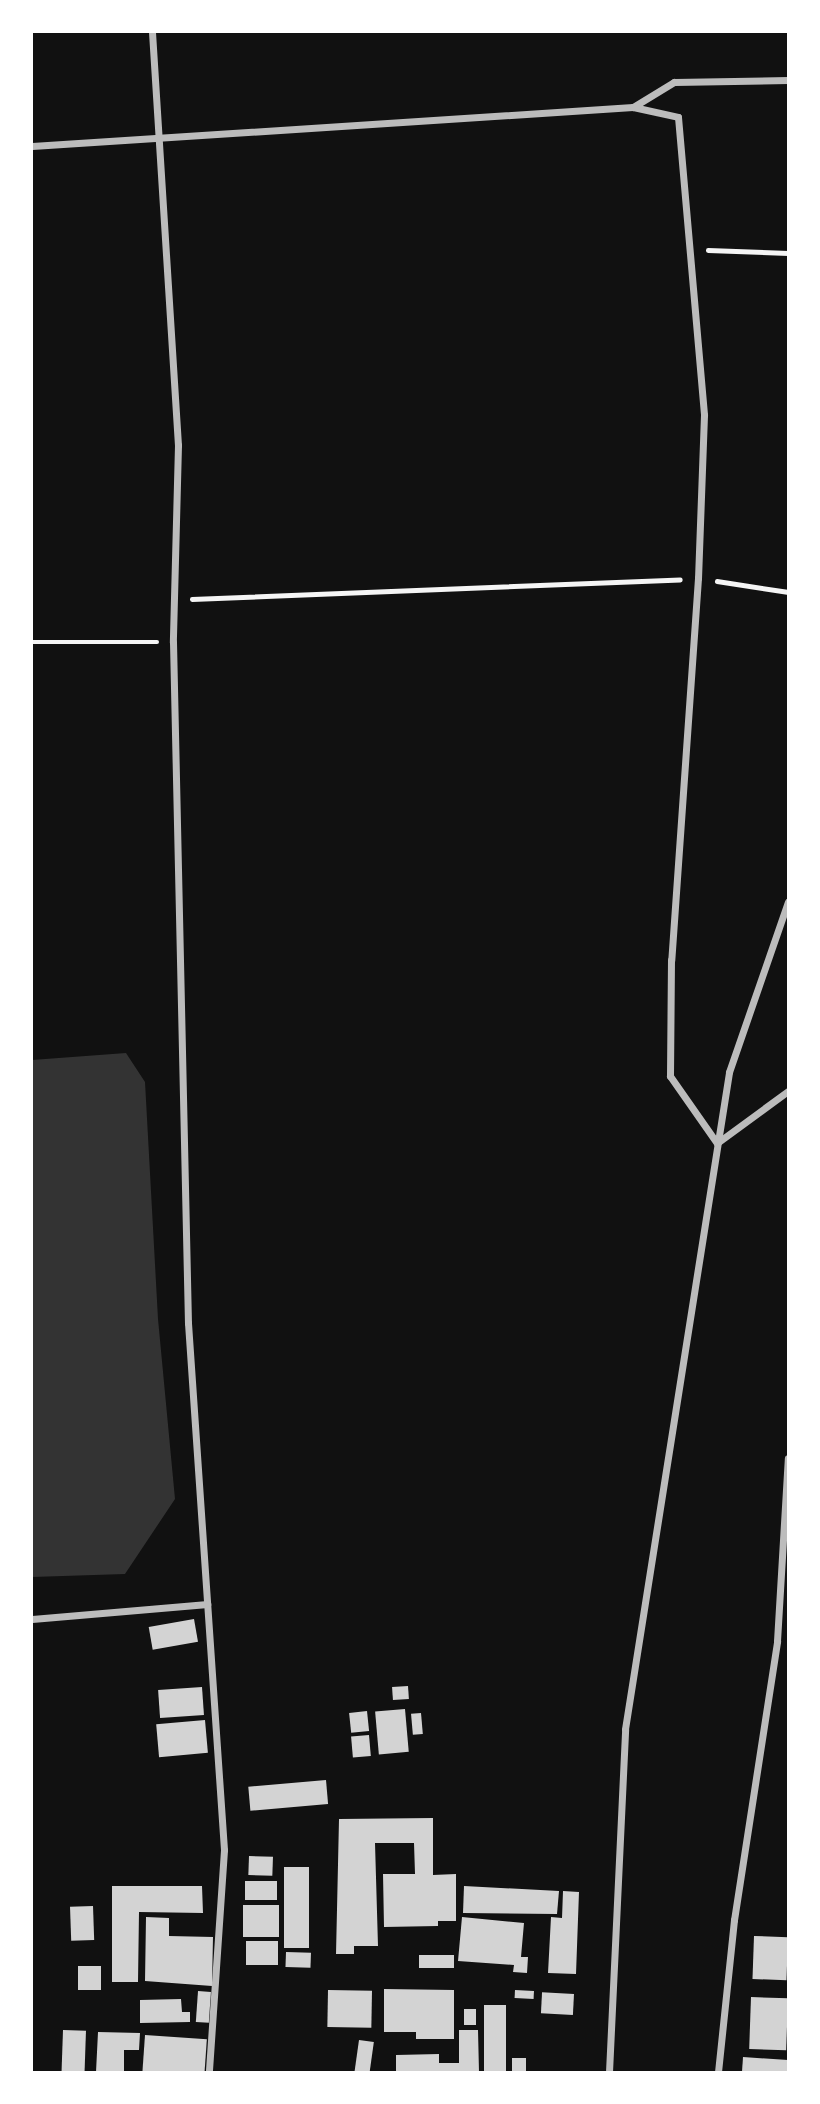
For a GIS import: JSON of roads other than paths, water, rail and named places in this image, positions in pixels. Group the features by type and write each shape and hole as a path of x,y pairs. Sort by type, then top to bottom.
{"street":[{"path":"152,32 156,136 178,445 173,642 188,1323 224,1850 209,2073"},
{"path":"633,107 674,82 789,80"},
{"path":"32,146 633,107 678,117 704,415 698,579 671,960 670,1076 718,1143"},
{"path":"609,2073 625,1729 729,1072 789,902"},
{"path":"718,1143 789,1091"},
{"path":"718,2073 734,1920 777,1641 789,1458"},
{"path":"32,1619 207,1604"}]}
